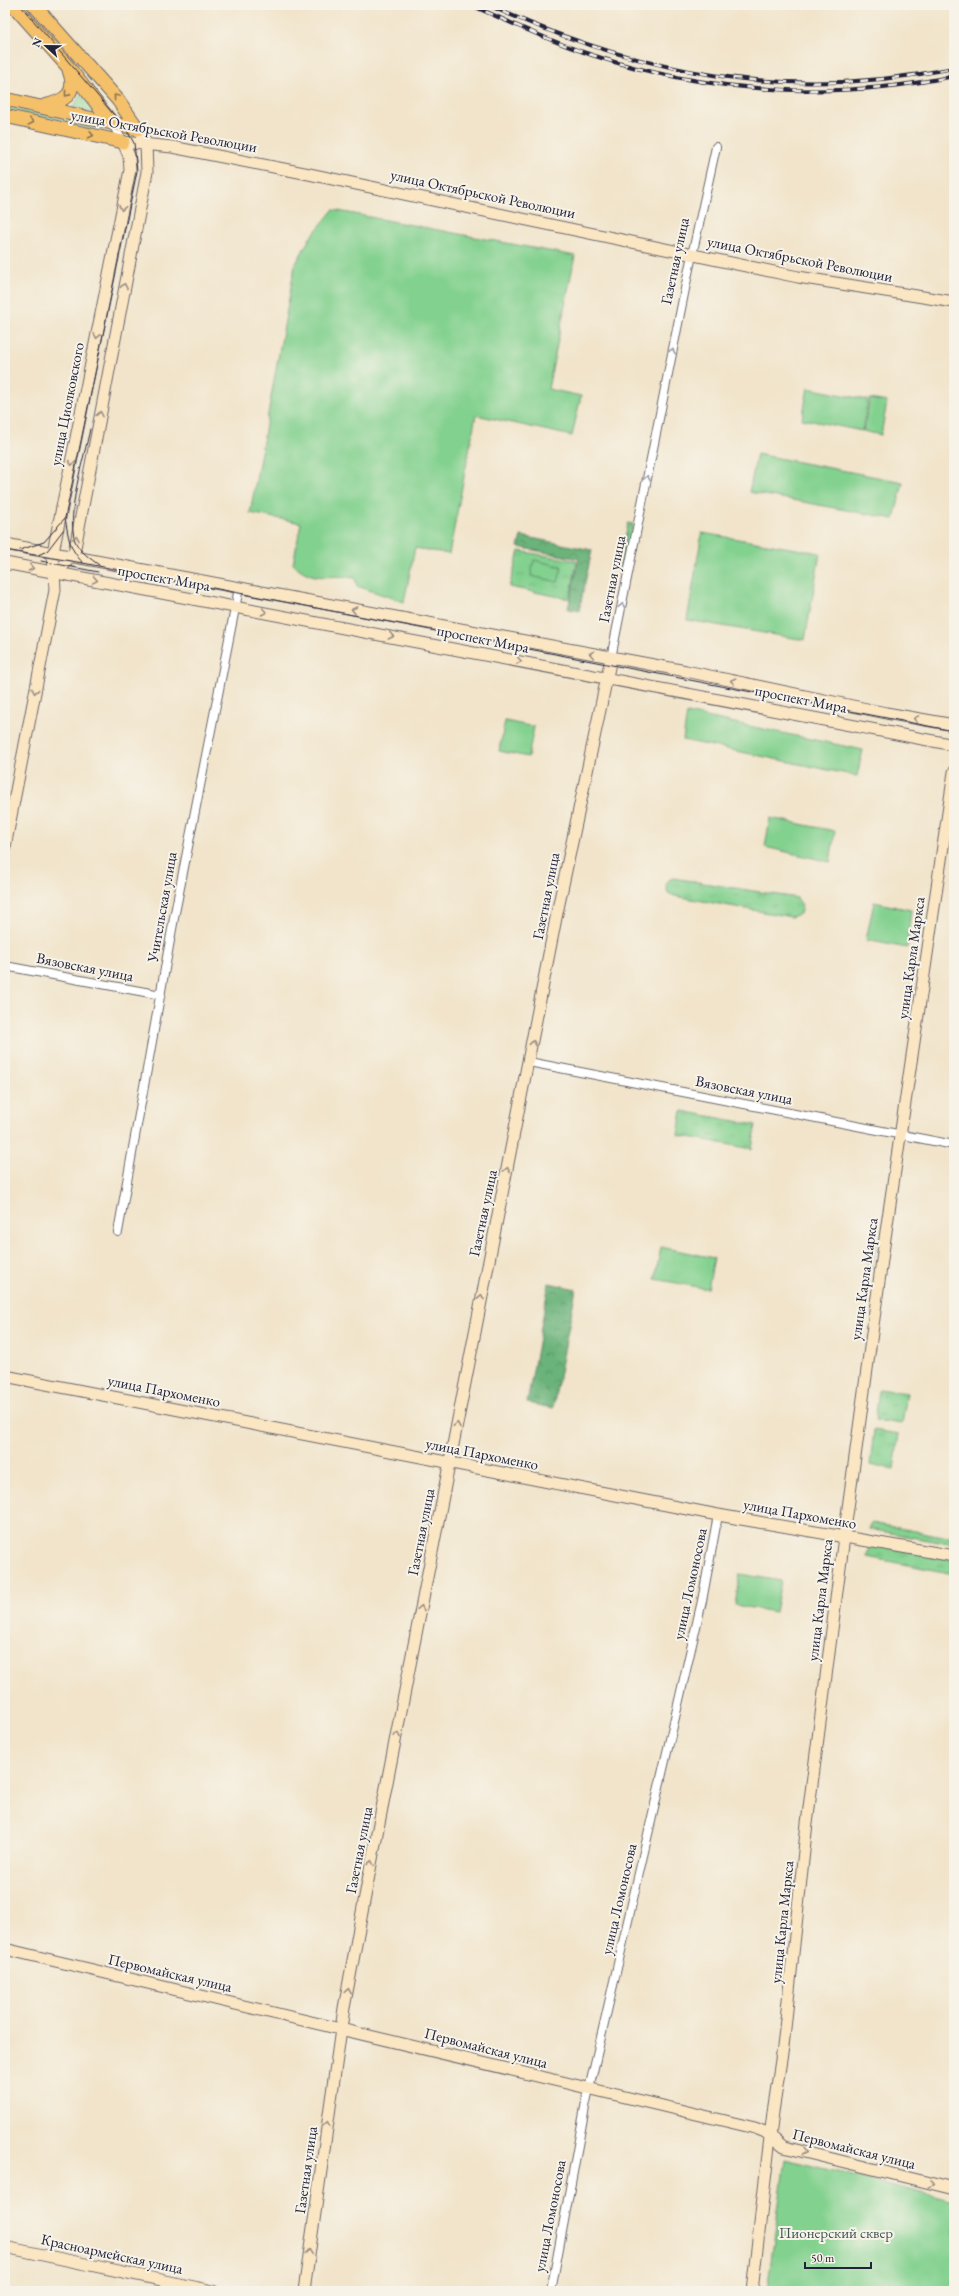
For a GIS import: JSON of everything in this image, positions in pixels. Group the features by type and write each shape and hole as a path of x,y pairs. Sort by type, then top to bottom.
{"main road":[{"name":"улица Циолковского","path":"12,5 69,68 112,123"},
{"path":"34,5 118,100 146,143 147,172 73,556 56,574"},
{"path":"42,106 58,103 70,92 73,86 69,68"},
{"name":"улица Октябрьской Революции","path":"5,99 42,106 138,129"},
{"name":"улица Октябрьской Революции","path":"5,116 124,142 146,143 316,176 692,256 805,278 954,302"},
{"name":"улица Циолковского","path":"5,847 42,653 56,590 56,574 53,552 130,170 130,156 124,142"},
{"name":"проспект Мира","path":"5,544 611,658 886,713 954,725"},
{"name":"проспект Мира","path":"5,563 56,574 236,606 954,745"},
{"name":"Газетная улица","path":"304,2291 341,2029 373,1854 556,918 611,658"},
{"name":"улица Карла Маркса","path":"752,2291 770,2136 783,2047 807,1823 844,1537 900,1134 954,772"},
{"name":"улица Пархоменко","path":"5,1376 335,1439 718,1515 954,1556"},
{"name":"Первомайская улица","path":"5,1949 755,2128 770,2136 784,2147 954,2189"},
{"name":"Красноармейская улица","path":"5,2248 59,2263 213,2291"}],"street":[{"name":"улица Циолковского","path":"112,123 124,142"},
{"name":"Газетная улица","path":"611,658 692,256 716,147"},
{"name":"Учительская улица","path":"118,1232 174,918 239,588"},
{"name":"Вязовская улица","path":"5,966 161,995"},
{"name":"Вязовская улица","path":"529,1062 954,1144"},
{"name":"улица Ломоносова","path":"550,2291 589,2088 702,1601 718,1515"}],"green space":[{"path":"81,94 95,110 89,112 72,108"},
{"path":"5,107 103,125 102,129 91,130 5,113"},
{"path":"333,210 575,256 548,389 581,396 572,436 476,415 449,554 415,548 404,602 357,586 355,578 315,576 301,570 293,564 301,523 250,513 295,265 310,238"},
{"path":"808,388 868,400 862,431 802,419"},
{"path":"870,399 887,402 881,435 863,431"},
{"path":"757,454 903,482 894,519 749,492"},
{"path":"628,523 633,524 624,571 619,570"},
{"path":"702,533 820,553 805,640 687,620"},
{"path":"521,536 592,550 579,611 568,609 579,559 518,547"},
{"path":"519,551 577,561 570,599 509,587"},
{"path":"534,560 562,567 558,582 531,576"},
{"path":"687,713 863,750 857,776 683,740"},
{"path":"505,721 534,727 528,757 499,751"},
{"path":"770,818 835,831 830,862 765,847"},
{"path":"673,878 797,898 802,905 800,914 791,917 675,896 668,893 666,885 669,880"},
{"path":"874,902 911,910 907,948 866,940"},
{"path":"682,1111 756,1125 752,1149 678,1135"},
{"path":"872,1234 877,1239 872,1268 868,1270"},
{"path":"661,1247 714,1258 708,1289 655,1279"},
{"path":"549,1283 576,1289 553,1408 527,1403"},
{"path":"879,1389 907,1393 902,1424 875,1420"},
{"path":"874,1430 899,1434 894,1469 870,1465"},
{"path":"871,1523 954,1538 954,1545 869,1529"},
{"path":"870,1544 954,1560 954,1574 867,1557"},
{"path":"740,1574 781,1581 775,1612 735,1605"},
{"name":"Пионерский сквер","path":"785,2159 954,2201 954,2291 767,2291"}],"tram line":[{"path":"20,5 126,129 134,143 137,171 65,518 44,542 20,550"},
{"path":"90,429 74,501 73,529 75,541 79,548 99,565"},
{"path":"65,518 68,537 74,552 83,563"},
{"path":"38,555 47,551 64,529"},
{"path":"5,550 83,563 954,731"},
{"path":"41,561 98,572"}],"railway":[{"path":"471,5 576,50 636,68 680,78 726,85 772,89 863,89 909,84 954,76"},
{"path":"488,5 545,29 602,49 659,65 716,76 774,81 832,82 892,78 954,68"}]}
